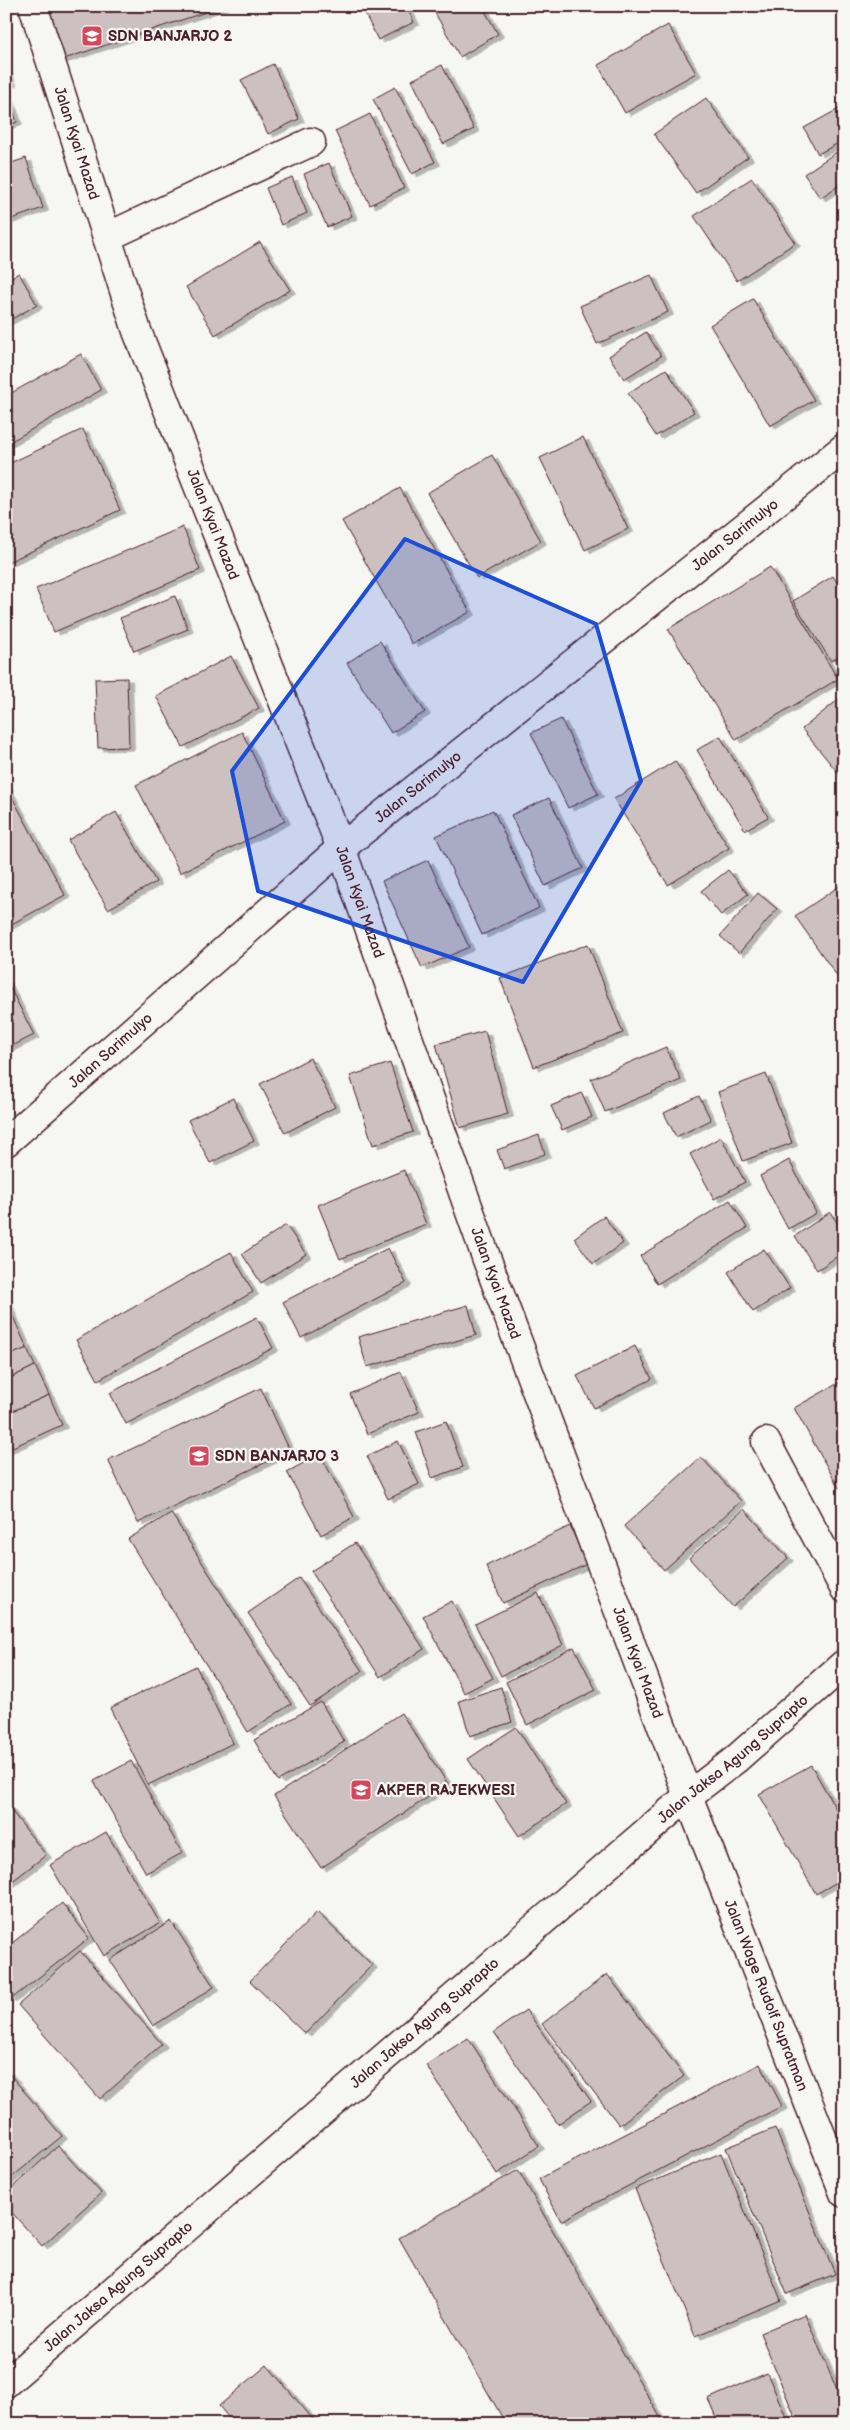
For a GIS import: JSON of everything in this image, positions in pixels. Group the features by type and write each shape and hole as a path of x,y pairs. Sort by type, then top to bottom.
{"street":[{"name":"Jalan Kyai Mazad","path":"33,6 138,331 177,435 341,848 486,1257 688,1796"},
{"path":"107,237 311,142"},
{"name":"Jalan Sarimulyo","path":"6,1142 341,848 844,448"},
{"path":"766,1442 844,1588"},
{"name":"Jalan Jaksa Agung Suprapto","path":"6,2383 688,1796 736,1760 844,1664"},
{"name":"Jalan Wage Rudolf Supratman","path":"688,1796 844,2193"}],"highlighted area":[{"path":"405,539 596,624 641,781 523,982 258,891 232,771"}],"building":[{"name":"SDN BANJARJO 2","path":"57,6 224,6 58,61 42,11"},
{"path":"361,6 406,6 414,22 378,40"},
{"path":"431,6 482,6 498,34 460,57"},
{"path":"668,25 696,73 625,113 598,65"},
{"path":"273,64 299,119 268,134 241,80"},
{"path":"442,65 474,129 443,144 412,80"},
{"path":"6,68 11,83 6,85"},
{"path":"395,87 435,162 412,174 373,99"},
{"path":"706,98 748,157 696,193 654,134"},
{"path":"9,99 17,122 6,126 6,100"},
{"path":"844,106 844,140 818,154 804,128"},
{"path":"370,114 404,188 370,205 335,131"},
{"path":"844,147 844,182 820,198 804,174"},
{"path":"26,158 43,208 6,221 6,165"},
{"path":"329,163 352,216 327,227 304,174"},
{"path":"292,177 307,213 281,225 266,188"},
{"path":"752,178 795,243 737,281 694,216"},
{"path":"844,198 844,213 837,202"},
{"path":"260,242 290,290 215,335 186,287"},
{"path":"19,273 37,305 6,322 6,280"},
{"path":"651,275 668,312 597,344 580,306"},
{"path":"753,299 814,400 770,426 710,325"},
{"path":"646,332 661,356 624,379 609,356"},
{"path":"81,354 101,390 6,444 6,396"},
{"path":"666,369 694,412 656,436 628,393"},
{"path":"83,429 120,510 6,563 6,465"},
{"path":"583,437 628,529 585,550 540,458"},
{"path":"492,455 541,541 477,578 427,493"},
{"path":"400,488 470,612 412,644 342,521"},
{"path":"183,527 200,570 54,632 36,589"},
{"path":"770,567 838,679 736,740 668,629"},
{"path":"833,576 844,593 844,653 831,661 793,601"},
{"path":"175,596 188,629 134,651 120,618"},
{"path":"380,641 425,712 391,733 347,663"},
{"path":"231,656 259,708 183,747 156,696"},
{"path":"127,678 129,747 98,748 95,679"},
{"path":"844,695 844,780 802,729"},
{"path":"561,719 598,794 568,808 531,733"},
{"path":"242,732 285,821 180,873 136,785"},
{"path":"720,736 768,817 745,830 697,750"},
{"path":"675,761 729,848 668,885 614,799"},
{"path":"6,786 65,895 6,927"},
{"path":"549,798 583,868 545,886 511,815"},
{"path":"493,810 539,908 482,935 436,836"},
{"path":"116,812 156,882 108,909 68,840"},
{"path":"428,860 469,947 422,968 382,881"},
{"path":"728,870 748,894 721,915 701,891"},
{"path":"844,883 844,986 795,916"},
{"path":"758,893 777,909 739,953 720,936"},
{"path":"588,944 623,1033 534,1067 500,978"},
{"path":"6,980 34,1035 6,1049"},
{"path":"485,1031 508,1114 460,1128 436,1044"},
{"path":"666,1047 681,1080 605,1112 591,1079"},
{"path":"310,1058 335,1107 285,1133 260,1084"},
{"path":"390,1063 413,1132 373,1145 350,1076"},
{"path":"766,1074 792,1143 743,1161 718,1092"},
{"path":"582,1093 592,1117 562,1130 551,1106"},
{"path":"699,1096 711,1120 676,1137 664,1113"},
{"path":"233,1098 254,1141 210,1163 188,1120"},
{"path":"539,1135 545,1154 504,1169 497,1150"},
{"path":"721,1137 745,1182 714,1199 690,1154"},
{"path":"789,1160 816,1213 788,1229 760,1176"},
{"path":"404,1170 426,1224 340,1259 318,1205"},
{"path":"730,1200 747,1228 657,1284 640,1256"},
{"path":"830,1212 844,1233 844,1252 817,1270 795,1236"},
{"path":"604,1216 623,1243 593,1264 574,1238"},
{"path":"286,1225 306,1254 261,1283 242,1254"},
{"path":"388,1248 406,1283 301,1338 283,1302"},
{"path":"764,1249 790,1288 753,1312 728,1272"},
{"path":"231,1252 253,1292 98,1380 76,1340"},
{"path":"6,1301 27,1348 6,1357"},
{"path":"468,1305 476,1335 367,1367 358,1337"},
{"path":"257,1317 273,1348 126,1424 110,1393"},
{"path":"635,1346 652,1379 594,1408 577,1376"},
{"path":"27,1348 35,1366 6,1380 6,1357"},
{"path":"35,1366 49,1395 6,1414 6,1380"},
{"path":"401,1372 419,1412 367,1434 350,1394"},
{"path":"844,1380 844,1485 839,1488 794,1408"},
{"name":"SDN BANJARJO 3","path":"261,1388 290,1451 138,1523 108,1460"},
{"path":"49,1395 62,1425 6,1450 6,1414"},
{"path":"446,1421 463,1467 432,1478 416,1432"},
{"path":"398,1441 419,1484 388,1499 367,1456"},
{"path":"320,1454 354,1517 321,1535 287,1472"},
{"path":"701,1457 741,1501 664,1570 624,1526"},
{"path":"744,1509 788,1558 733,1607 689,1558"},
{"path":"171,1513 291,1704 248,1732 128,1539"},
{"path":"570,1526 587,1564 503,1603 486,1566"},
{"path":"355,1543 424,1649 380,1677 311,1571"},
{"path":"299,1578 362,1671 310,1706 248,1613"},
{"path":"538,1593 563,1645 501,1676 475,1624"},
{"path":"452,1601 493,1678 464,1693 423,1616"},
{"path":"574,1647 596,1690 527,1725 506,1682"},
{"path":"196,1666 233,1743 148,1785 110,1708"},
{"path":"501,1687 512,1722 470,1736 459,1701"},
{"path":"321,1702 344,1742 278,1781 254,1740"},
{"name":"AKPER RAJEKWESI","path":"401,1713 448,1784 321,1868 274,1796"},
{"path":"516,1727 566,1804 519,1836 468,1759"},
{"path":"131,1761 182,1853 146,1873 94,1781"},
{"path":"811,1765 844,1823 844,1878 816,1894 759,1794"},
{"path":"6,1804 46,1855 6,1886"},
{"path":"106,1832 160,1923 104,1956 50,1865"},
{"path":"62,1903 89,1938 10,2000 6,1995 6,1948"},
{"path":"317,1912 372,1965 305,2034 250,1981"},
{"path":"171,1921 214,1987 153,2026 110,1960"},
{"path":"80,1951 162,2044 100,2099 18,2005"},
{"path":"607,1974 684,2076 619,2125 542,2024"},
{"path":"526,2010 591,2101 558,2124 494,2032"},
{"path":"468,2038 539,2146 497,2174 426,2065"},
{"path":"760,2064 782,2106 561,2221 539,2179"},
{"path":"6,2070 62,2136 6,2182"},
{"path":"775,2128 835,2274 787,2294 726,2148"},
{"path":"58,2146 101,2193 42,2246 6,2206 6,2193"},
{"path":"721,2153 781,2300 695,2336 635,2189"},
{"path":"518,2170 664,2424 506,2424 399,2238"},
{"path":"805,2314 844,2407 844,2424 798,2424 760,2333"},
{"path":"267,2365 317,2424 234,2424 219,2406"},
{"path":"767,2373 789,2424 719,2424 708,2399"}],"place":[{"name":"SDN BANJARJO 2","path":"92,36"},
{"name":"SDN BANJARJO 3","path":"199,1456"},
{"name":"AKPER RAJEKWESI","path":"361,1790"}]}
